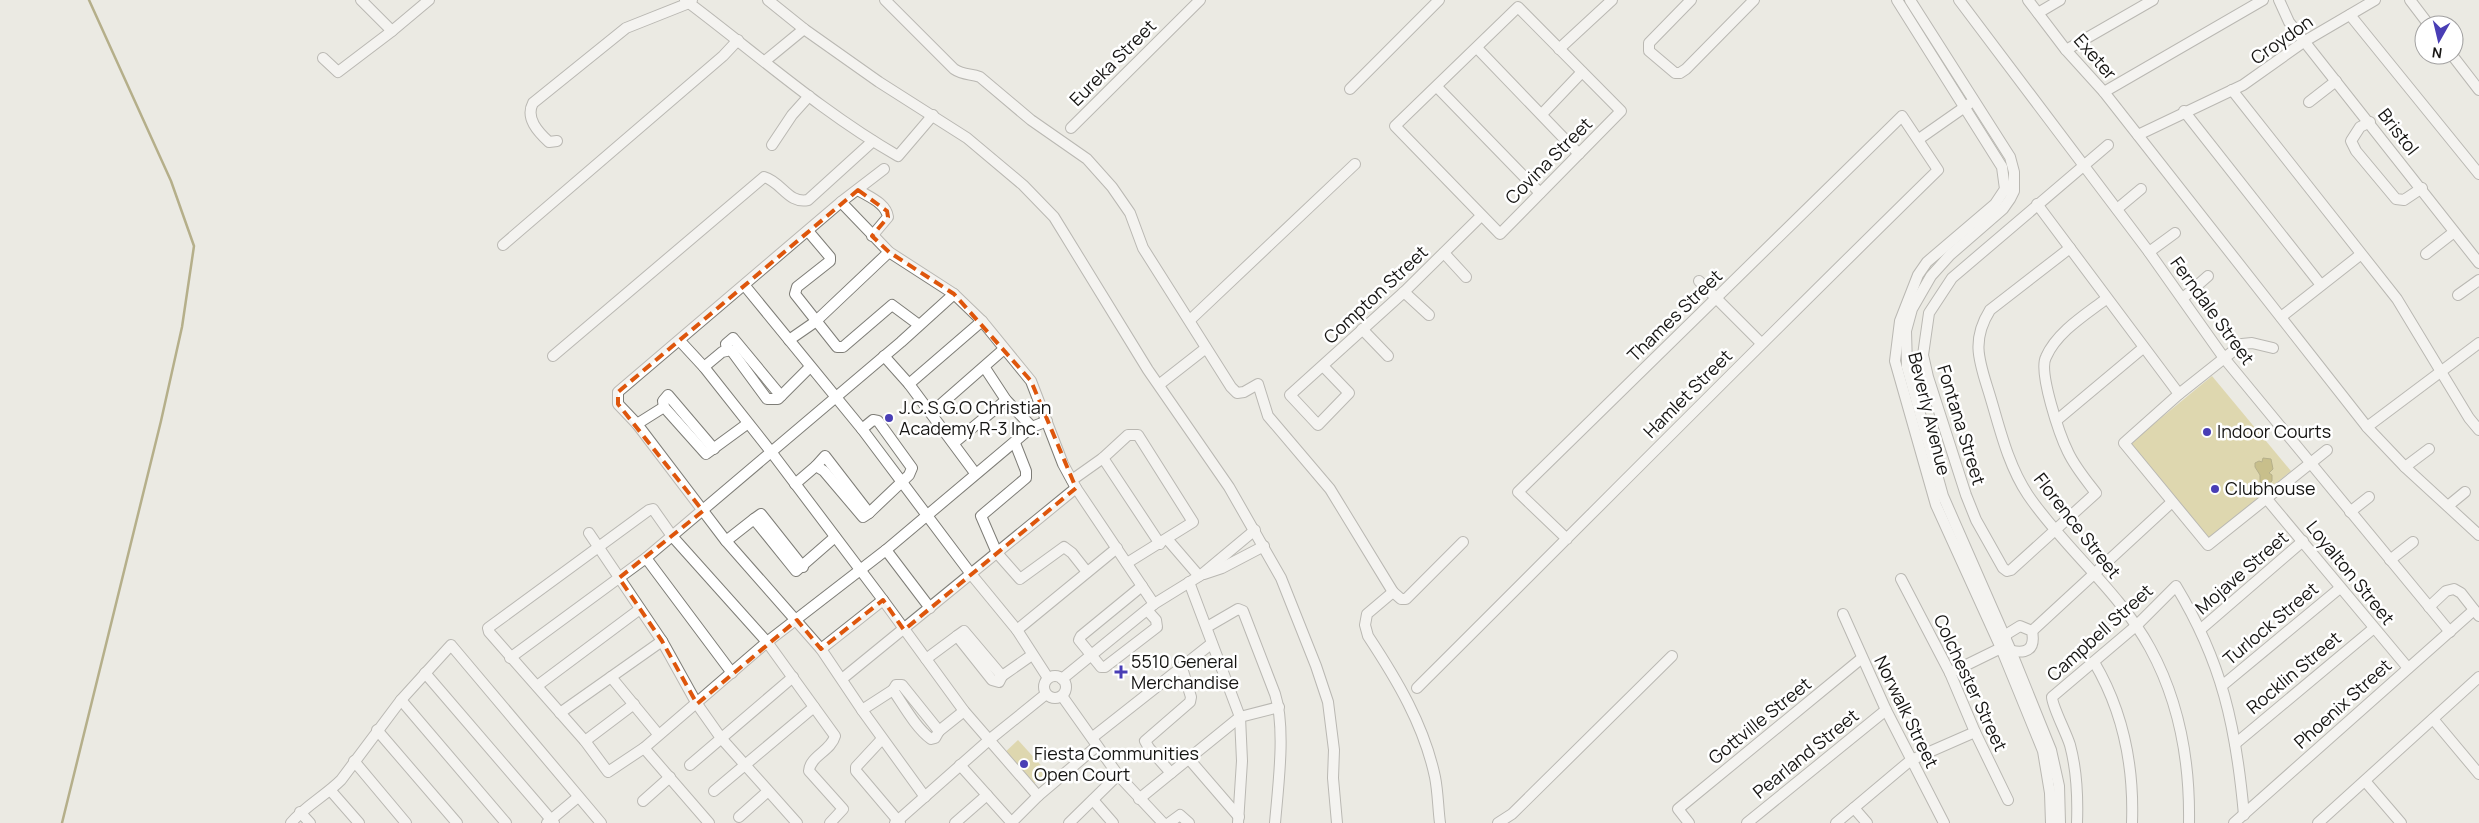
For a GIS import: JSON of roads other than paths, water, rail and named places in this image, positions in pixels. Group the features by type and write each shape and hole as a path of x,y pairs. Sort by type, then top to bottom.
{"street":[{"path":"361,0 392,31"},
{"path":"323,58 338,72 429,0"},
{"path":"768,0 804,29 879,82 967,138 1023,185 1054,217 1148,370 1160,384 1255,530 1281,578 1328,702 1334,750 1333,778 1337,823"},
{"name":"Eureka Street","path":"1071,128 1200,0"},
{"path":"1350,89 1439,0"},
{"path":"1692,0 1649,43 1648,47 1651,54 1675,73 1680,73 1686,69 1754,0"},
{"name":"Beverly Avenue","path":"1897,0 1964,108 1996,154 2002,167 2005,189 1995,204 1927,262 1918,275 1900,321 1895,362 1936,505 2005,646 2043,751 2048,778 2051,823"},
{"name":"Beverly Avenue","path":"1910,0 2010,157 2014,172 2014,191 2003,209 1950,255 1931,276 1921,292 1912,309 1906,331 1907,367 1943,496 2005,646 2051,750 2059,786 2060,823"},
{"name":"Ferndale Street","path":"1959,0 2150,252 2224,358 2450,632"},
{"name":"Exeter","path":"2028,0 2066,50 2104,92 2367,427 2405,467 2479,535"},
{"path":"2038,12 2060,0"},
{"path":"2066,50 2153,0"},
{"path":"2104,92 2264,0"},
{"name":"Bristol","path":"2279,0 2289,22 2370,122 2479,263"},
{"name":"Croydon","path":"2138,135 2184,111 2253,80 2305,41 2375,0"},
{"path":"2410,0 2421,15"},
{"path":"556,141 550,142 531,121 530,109 533,103 626,28 689,1 809,96 873,142 898,156 933,115"},
{"path":"891,2 954,69 962,74 975,74 980,77 1031,120 1087,159 1112,187 1130,213 1143,248 1231,387 1237,393 1244,392 1258,384 1268,416 1330,489 1393,592 1401,599 1406,599 1463,542"},
{"path":"1559,49 1606,2"},
{"path":"1481,216 1395,126 1518,8 1582,72 1542,114"},
{"path":"2350,15 2479,174"},
{"path":"765,61 804,29"},
{"path":"503,245 723,56 738,40"},
{"path":"1477,48 1542,114 1578,154"},
{"path":"2460,65 2479,90"},
{"name":"Covina Street","path":"1481,216 1500,234 1621,111 1582,72"},
{"path":"2309,102 2336,81"},
{"path":"1437,87 1540,193"},
{"path":"2232,90 2360,255 2397,299 2479,430"},
{"path":"772,145 792,115 809,96"},
{"path":"1919,140 1973,100"},
{"path":"2184,111 2322,285"},
{"name":"Hamlet Street","path":"1417,688 1567,540 1761,343 1938,170 1902,116"},
{"name":"Thames Street","path":"1567,540 1518,492 1902,116"},
{"path":"2370,122 2360,127 2351,141 2356,152 2396,199 2404,200 2422,188"},
{"path":"553,356 764,177 770,178 794,200 808,200 873,142"},
{"path":"2108,145 2037,204 2106,299 2179,394"},
{"path":"1190,320 1355,164"},
{"path":"884,169 841,202 745,286 618,392 618,404 637,424 726,541 821,649 882,739 925,797"},
{"path":"2117,209 2141,189"},
{"path":"858,190 883,206 887,211 888,217 872,236"},
{"path":"841,202 889,252 954,294 982,321 1030,380 1063,464 1074,484 1142,586 1156,620 1157,627 1105,668 1101,667 1081,643 1081,636 1142,586"},
{"name":"Fontana Street","path":"2037,204 1948,283 1929,313 1923,355 1966,495 1976,520 2003,568 2007,571 2011,570 2056,531 2096,493 2077,468 2068,452 2057,420"},
{"name":"Compton Street","path":"1323,366 1349,393 1318,424 1290,395 1404,292 1481,216"},
{"path":"808,231 830,257 830,261 797,287 795,294 815,322 839,348 892,305 919,325"},
{"path":"2426,254 2454,232"},
{"path":"2150,252 2174,233"},
{"name":"Florence Street","path":"2070,248 1990,310 1983,322 1978,337 1978,356 2007,453 2027,494 2056,531 2137,625 2151,650 2180,725 2188,774 2189,823"},
{"path":"789,340 815,322 889,252"},
{"path":"1444,253 1466,277"},
{"path":"2281,317 2360,255"},
{"path":"2183,298 2208,276"},
{"path":"2458,296 2479,280"},
{"path":"1699,281 1761,343"},
{"path":"745,286 862,429 926,516 1017,630 1048,678"},
{"path":"1404,292 1429,315"},
{"path":"510,658 646,558 772,453 954,294"},
{"path":"2106,299 2053,344 2044,359 2046,386 2057,420 2143,348"},
{"path":"909,384 982,321"},
{"path":"1362,329 1388,356"},
{"path":"680,341 704,367 747,424 772,453 964,711 1038,796"},
{"path":"2273,348 2252,343 2242,344 2179,394 2124,443 2208,545 2327,450"},
{"path":"2367,427 2479,343"},
{"path":"1160,384 1206,348"},
{"path":"931,413 985,368 1004,349"},
{"path":"704,367 727,350 731,350 767,399 772,400 780,396 810,367"},
{"path":"884,356 909,384 976,473"},
{"path":"985,368 1006,400 1032,427"},
{"path":"954,443 1006,400"},
{"path":"637,424 664,407 706,454 747,424"},
{"path":"795,484 816,466 824,471 863,518 902,482 912,468 878,421 873,420 862,429"},
{"path":"830,823 843,810 809,771 809,766 833,742 835,736 767,642 672,536 652,509 488,628 489,632 510,658 585,741 608,772 644,748 767,642 886,550 1032,427 1047,420"},
{"path":"842,679 997,553 1128,435 1138,435 1193,522 1164,542 1127,563"},
{"path":"1015,443 1026,471 1026,478 980,516 997,553 1020,579 1064,547 1072,553 1087,572"},
{"path":"2405,467 2429,449"},
{"path":"1104,458 1164,542 1200,576"},
{"path":"2448,506 2465,492"},
{"path":"2350,512 2369,497"},
{"name":"Loyalton Street","path":"2266,498 2408,668"},
{"path":"1950,673 2005,646 2023,653 2028,650 2032,645 2032,631 2172,502"},
{"path":"726,541 761,514 796,572 835,537"},
{"path":"1200,576 1255,530"},
{"path":"589,533 662,641 696,704 721,738 793,822"},
{"name":"Mojave Street","path":"2202,630 2303,541"},
{"path":"2390,560 2413,542"},
{"path":"1062,679 1150,607 1200,576 1222,568 1264,546"},
{"path":"1017,630 1117,548"},
{"path":"886,550 930,608"},
{"path":"646,558 732,673"},
{"name":"Colchester Street","path":"1901,579 1950,673 1975,732 2008,800"},
{"path":"1189,582 1240,717 1242,760 1239,820"},
{"name":"Campbell Street","path":"2077,823 2077,781 2074,762 2062,722 2052,704 2052,697 2137,625 2176,586 2202,630"},
{"name":"Turlock Street","path":"2223,685 2340,588"},
{"path":"2429,606 2446,591 2454,589 2461,593 2477,613"},
{"path":"1393,592 1367,614 1365,625 1368,636 1412,709 1424,740 1435,777 1440,823"},
{"path":"821,649 883,600"},
{"path":"537,686 640,609"},
{"path":"1207,627 1238,609 1243,611 1279,707 1279,778 1275,823"},
{"name":"Phoenix Street","path":"2234,823 2408,668 2450,632 2477,613"},
{"name":"Norwalk Street","path":"1843,614 1886,710 1944,823"},
{"path":"2005,646 2007,634 2015,627 2026,627 2032,631"},
{"name":"Rocklin Street","path":"2235,744 2374,628"},
{"path":"2202,630 2223,685 2235,744 2244,814"},
{"path":"926,659 962,632 967,632 1002,676 1032,655"},
{"path":"560,713 662,641"},
{"path":"960,765 1011,823 1095,742 1211,644"},
{"path":"291,823 300,812 331,791 400,700 451,645 601,823"},
{"path":"1498,823 1512,814 1672,656"},
{"name":"Gottville Street","path":"1689,823 1678,809 1862,658"},
{"path":"2094,662 2111,696 2126,745 2133,796 2132,823"},
{"path":"1171,772 1145,741 1190,702 1191,697 1182,668"},
{"path":"425,673 550,822 578,797"},
{"path":"611,676 658,734"},
{"path":"1055,676 1062,679 1066,687 1062,696 1051,697 1046,694 1044,683 1048,678 1055,676"},
{"path":"690,765 793,678"},
{"path":"2318,823 2433,719 2477,683"},
{"path":"862,710 892,690 930,738 935,738 939,731 964,711"},
{"path":"882,739 856,767 856,771 898,822 960,765 1046,694"},
{"path":"1062,696 1118,775 1163,823"},
{"path":"400,700 506,823"},
{"path":"585,741 634,704"},
{"path":"714,791 746,767 814,707"},
{"path":"1139,799 1240,717 1279,707"},
{"name":"Pearland Street","path":"1747,823 1886,710"},
{"path":"2433,719 2479,774"},
{"path":"377,730 456,823"},
{"path":"1836,823 1912,760 1975,732"},
{"path":"644,748 710,823"},
{"path":"1189,759 1239,820"},
{"path":"354,762 406,823"},
{"path":"1068,823 1118,775"},
{"path":"643,801 670,778"},
{"path":"2365,781 2401,823"},
{"path":"331,791 359,823"},
{"path":"739,817 768,792"},
{"path":"955,823 987,795"},
{"path":"1093,800 1113,823"},
{"path":"1854,808 1866,823"},
{"path":"300,812 310,823"},
{"path":"1169,823 1180,815 1189,823"}],"waterway":[{"path":"62,823 161,421 182,327 194,246 171,181 89,0"}],"place":[{"name":"J.C.S.G.O Christian Academy R-3 Inc.","path":"889,418"},
{"name":"Indoor Courts","path":"2207,432"},
{"name":"Clubhouse","path":"2215,489"},
{"name":"5510 General Merchandise","path":"1121,672"},
{"name":"Fiesta Communities Open Court","path":"1024,764"}]}
